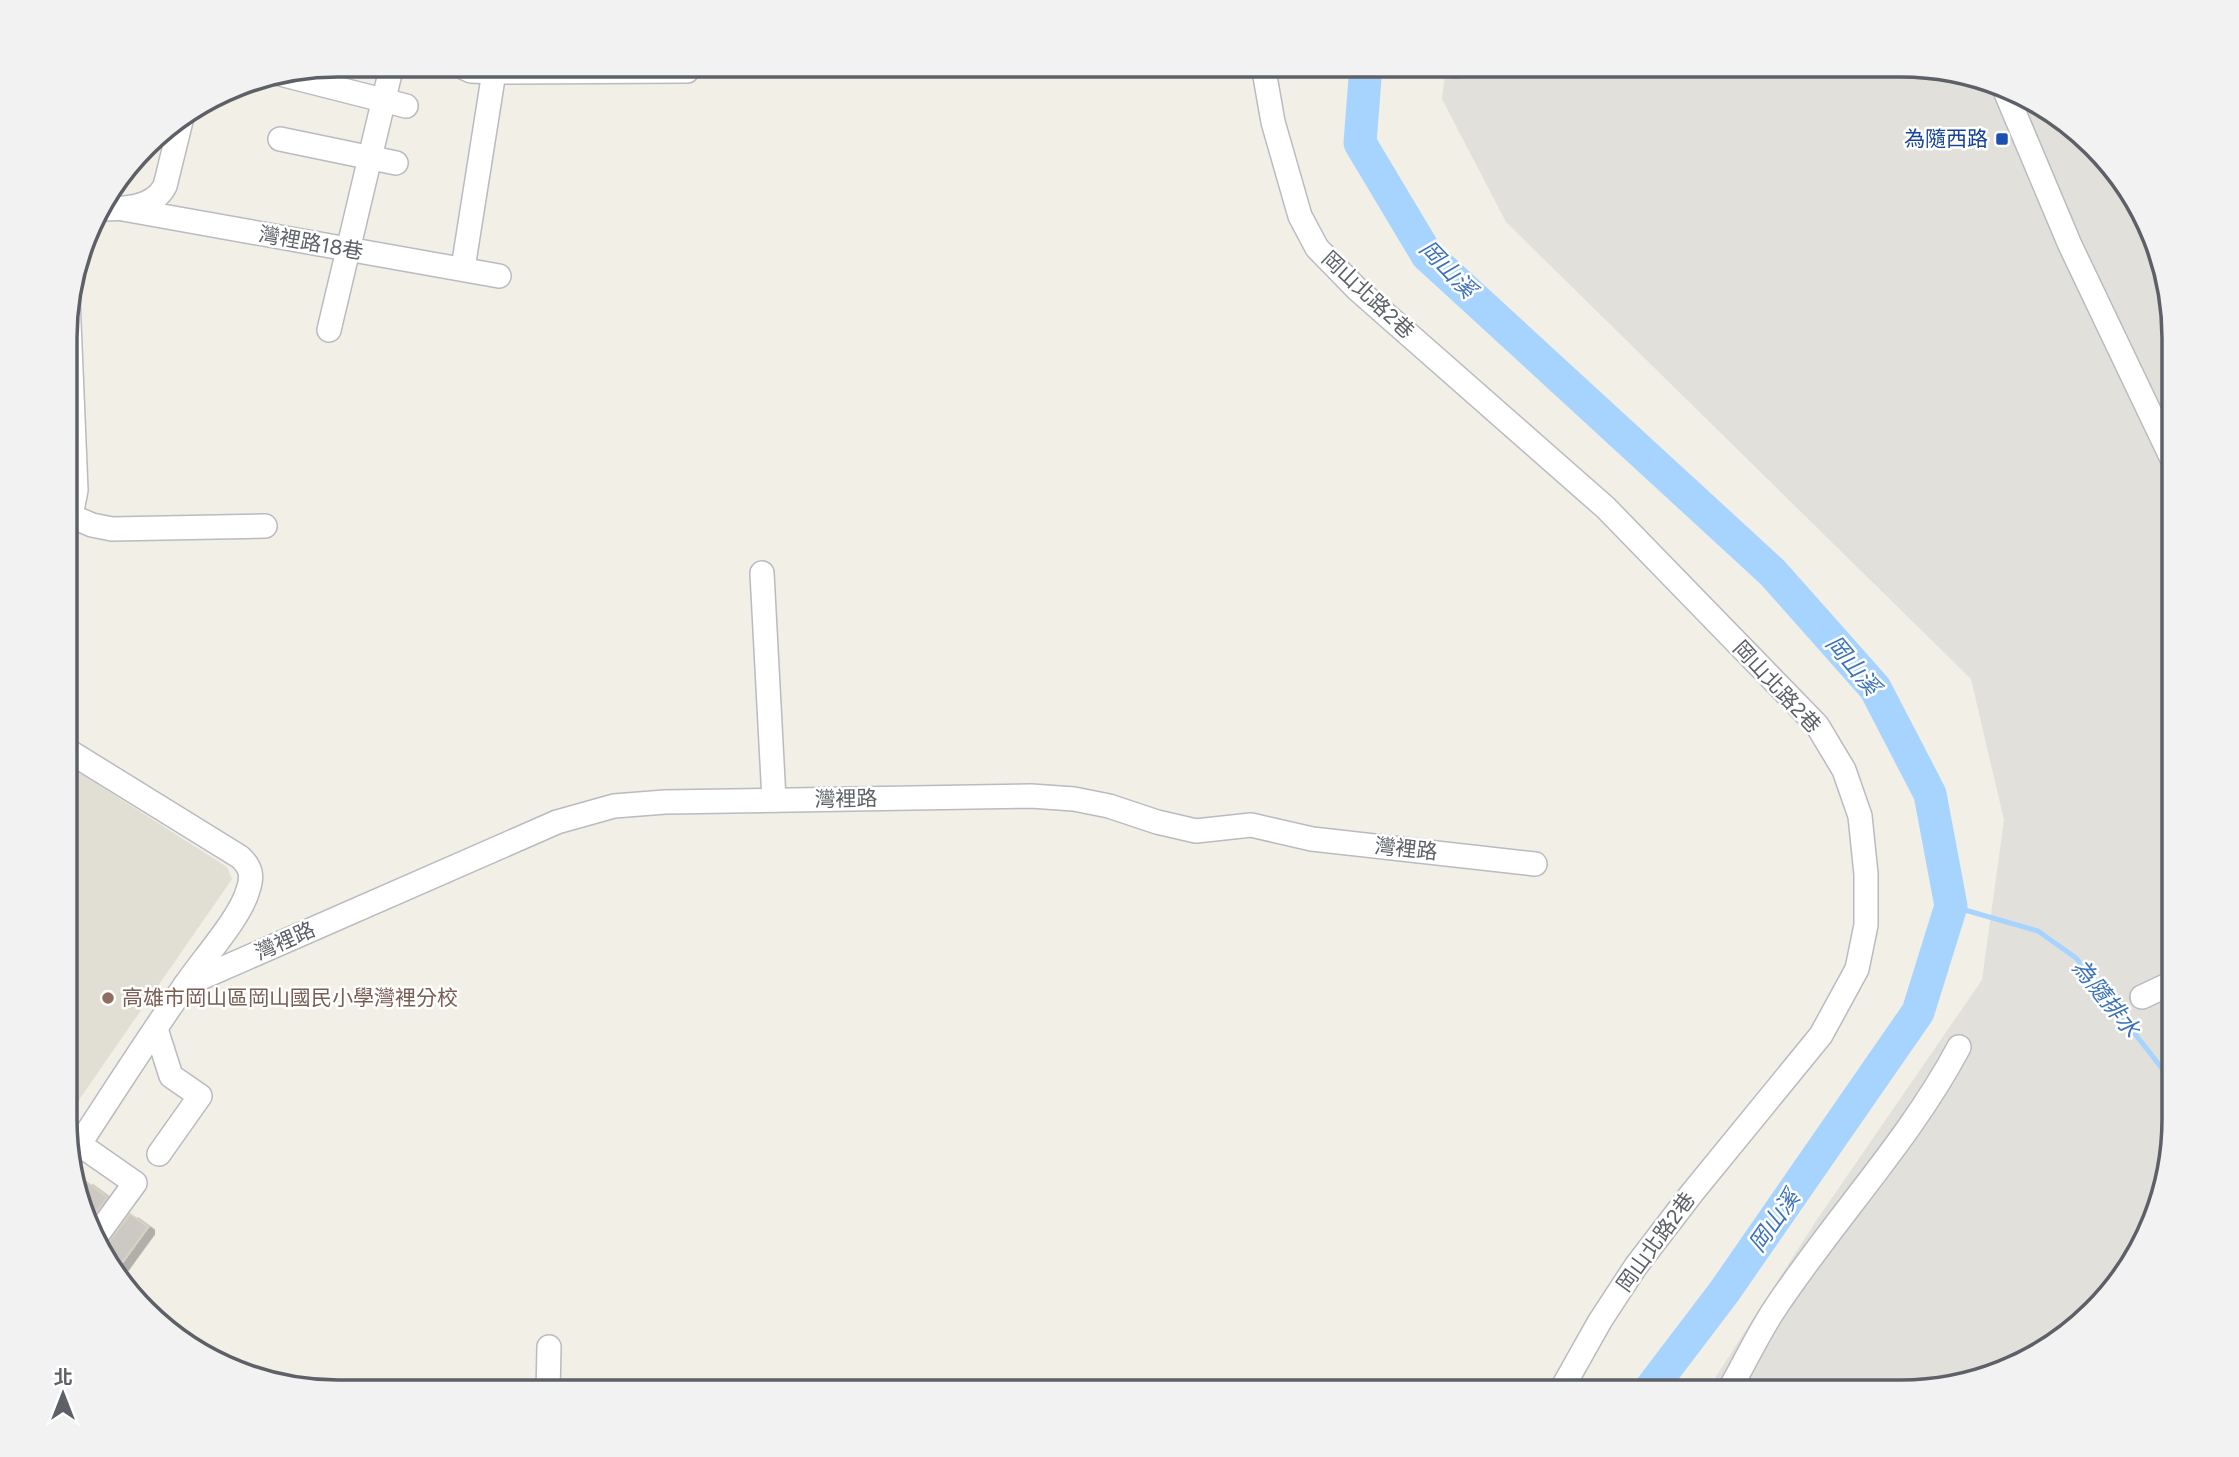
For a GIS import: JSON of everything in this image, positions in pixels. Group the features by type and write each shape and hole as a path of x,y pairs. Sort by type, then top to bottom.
{"street":[{"path":"329,330 389,77"},
{"path":"463,268 493,77"},
{"name":"岡山北路2巷","path":"1265,77 1273,122 1300,216 1317,248 1357,289 1606,508 1817,725 1844,770 1860,816 1867,874 1867,925 1857,969 1821,1035 1636,1266 1600,1321 1567,1380"},
{"path":"302,79 406,106"},
{"path":"2009,101 2070,245 2162,438"},
{"path":"111,209 141,205 159,196 165,186 178,131"},
{"path":"280,139 396,163"},
{"name":"灣裡路18巷","path":"123,209 499,276"},
{"path":"77,520 112,529 265,526"},
{"path":"762,573 774,800"},
{"name":"灣裡路","path":"77,756 240,857 249,865 251,875 248,891 240,908 185,985 79,1145"},
{"name":"灣裡路","path":"185,985 557,822 614,806 665,802 1031,796 1074,799 1109,806 1157,822 1196,831 1251,825 1312,839 1535,863"},
{"path":"2142,997 2162,988"},
{"path":"156,1029 171,1076 200,1096 159,1154"},
{"path":"1735,1380 1772,1314 1838,1221 1898,1145 1937,1088 1959,1047"},
{"path":"79,1155 135,1183 101,1229"},
{"path":"548,1380 549,1347"}],"shaded area":[{"path":"1445,77 1901,77 1952,82 2017,104 2060,131 2086,153 2108,179 2135,222 2157,287 2162,338 2160,1153 2153,1187 2142,1219 2127,1250 2108,1278 2086,1304 2060,1326 2017,1353 1969,1371 1935,1378 1714,1380 1816,1221 1982,980 2004,820 1971,679 1506,222 1442,99"},
{"name":"高雄市岡山區岡山國民小學灣裡分校","path":"77,771 227,867 232,879 77,1103"}],"building":[{"path":"85,1181 107,1197 96,1213 91,1203"},
{"path":"130,1214 148,1227 121,1264 108,1243"}],"waterway":[{"name":"岡山溪","path":"1365,77 1360,143 1427,255 1772,572 1875,688 1930,794 1951,906 1918,1012 1724,1292 1657,1380"},
{"name":"為隨排水","path":"1951,906 2038,931 2076,958 2162,1068"}],"place":[{"name":"為隨西路","path":"2002,139"},
{"name":"高雄市岡山區岡山國民小學灣裡分校","path":"108,998"}]}
